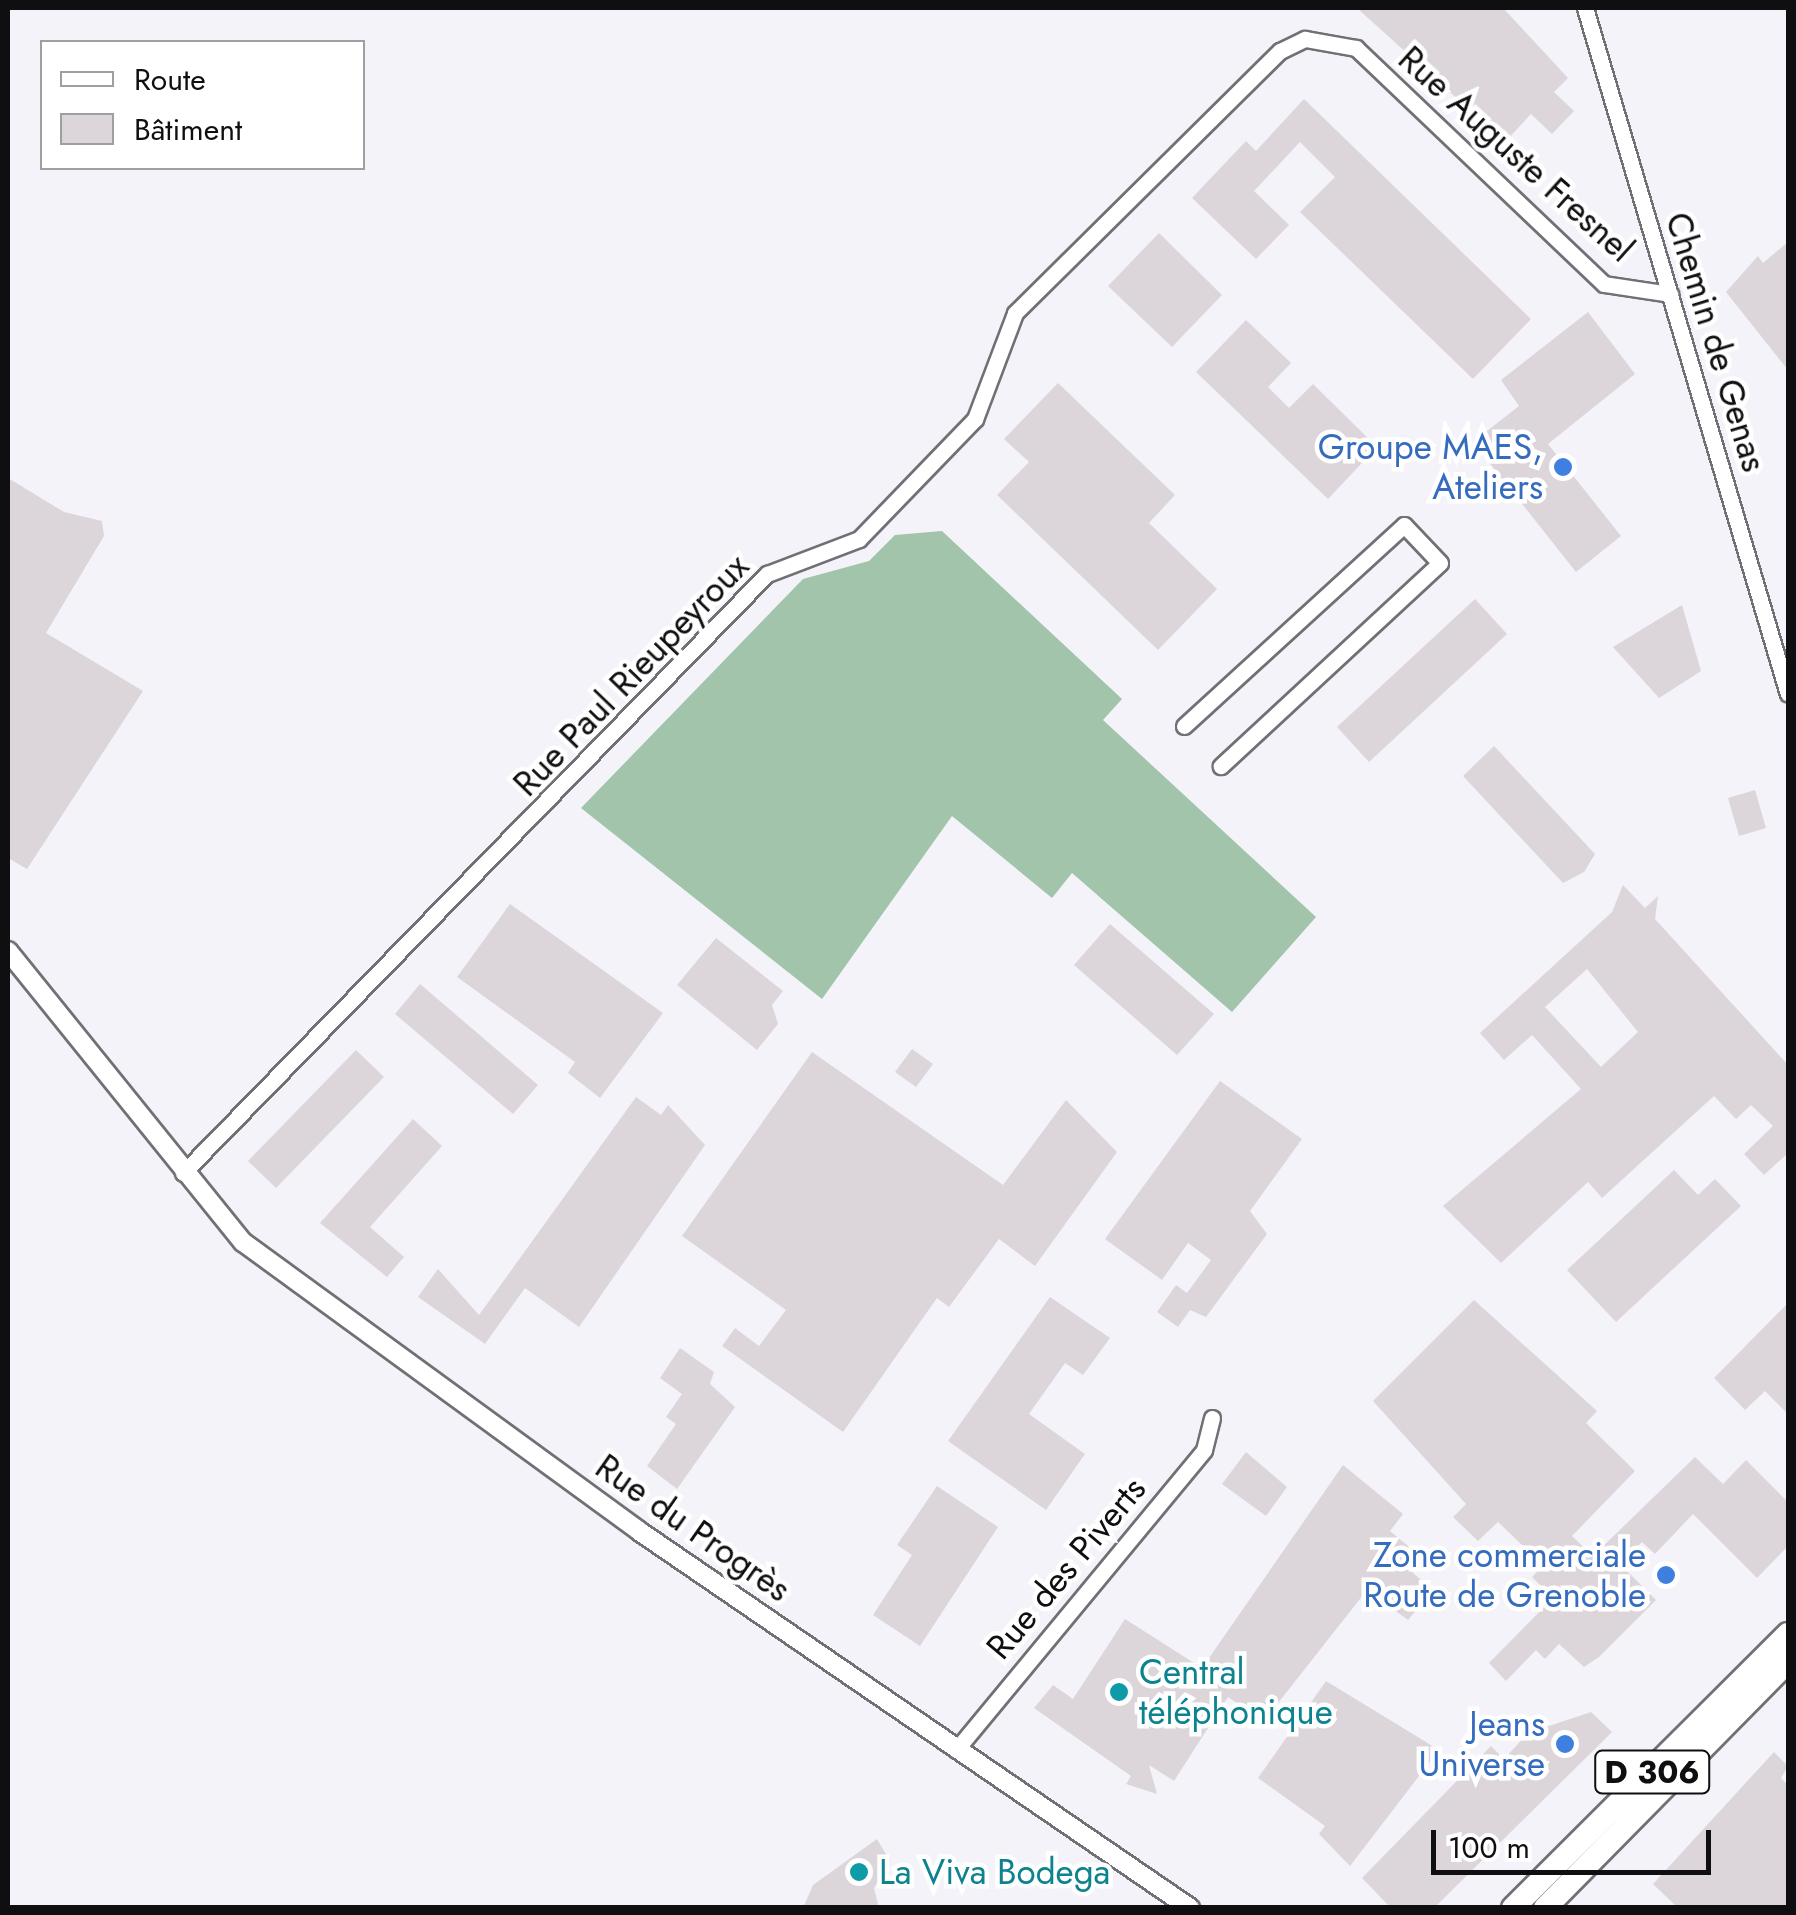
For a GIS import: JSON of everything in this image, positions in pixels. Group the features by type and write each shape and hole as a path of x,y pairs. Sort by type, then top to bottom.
{"main road":[{"name":"D 306","path":"1514,1908 1788,1634"},
{"name":"D 306","path":"1545,1908 1788,1662"}],"street":[{"name":"Chemin de Genas","path":"1585,8 1788,694"},
{"name":"Rue Auguste Fresnel","path":"1327,39 1356,48 1604,284 1670,294"},
{"name":"Rue Paul Rieupeyroux","path":"183,1173 767,574 860,539 963,432 991,395 1015,313 1144,179 1280,51 1327,39"},
{"path":"1184,726 1404,525 1440,563 1221,766"},
{"name":"Rue du Progrès","path":"8,950 183,1173 243,1242 320,1304 956,1750 1190,1908"},
{"name":"Rue des Piverts","path":"956,1750 1204,1450 1212,1418"}],"green space":[{"path":"942,531 1122,699 1103,720 1316,917 1232,1012 1072,873 1052,898 952,816 822,999 581,808 803,579 869,561 895,535"}],"building":[{"path":"1357,8 1503,8 1568,78 1554,92 1574,111 1552,134 1531,114 1505,142"},
{"path":"1304,99 1531,319 1473,379 1300,212 1335,177 1300,142 1254,191 1289,225 1256,259 1192,198 1246,141 1256,151"},
{"path":"1159,233 1222,295 1172,347 1108,286"},
{"path":"1788,242 1788,370 1726,292 1758,256 1763,263"},
{"path":"1588,312 1635,374 1548,444 1621,536 1576,572 1473,442 1519,406 1501,380"},
{"path":"1246,320 1291,363 1268,387 1289,408 1313,384 1377,447 1328,499 1196,372"},
{"path":"1058,383 1175,495 1149,523 1217,589 1158,650 997,495 1029,462 1004,439"},
{"path":"8,478 64,512 102,521 104,536 46,633 143,691 27,869 8,858"},
{"path":"1475,599 1507,634 1369,762 1337,727"},
{"path":"1682,605 1701,671 1659,698 1613,647"},
{"path":"1494,746 1595,854 1584,872 1563,883 1463,776"},
{"path":"1755,790 1766,828 1739,836 1728,798"},
{"path":"1623,885 1645,908 1658,896 1655,919 1788,1065 1788,1153 1764,1175 1744,1154 1773,1126 1751,1105 1736,1119 1714,1096 1602,1198 1588,1182 1501,1263 1443,1206 1581,1089 1532,1035 1504,1060 1480,1033 1612,912","holes":["1587,969 1638,1032 1601,1067 1545,1007"]},
{"path":"510,904 663,1013 600,1098 568,1073 575,1062 457,977"},
{"path":"1110,924 1214,1014 1177,1055 1074,965"},
{"path":"716,938 783,991 772,1005 778,1024 757,1050 677,985"},
{"path":"420,984 538,1085 513,1114 395,1014"},
{"path":"912,1049 933,1064 916,1087 895,1072"},
{"path":"356,1050 384,1077 276,1188 248,1161"},
{"path":"812,1052 1003,1185 1066,1100 1117,1152 1035,1266 999,1239 949,1307 937,1298 843,1432 722,1346 735,1328 759,1346 786,1310 682,1236"},
{"path":"1220,1081 1302,1139 1250,1211 1267,1234 1206,1317 1190,1310 1178,1327 1157,1312 1176,1285 1187,1293 1211,1260 1188,1243 1162,1280 1105,1239"},
{"path":"636,1097 661,1115 668,1105 705,1145 579,1327 525,1288 485,1344 418,1297 438,1269 479,1315"},
{"path":"413,1119 442,1146 370,1227 404,1257 387,1277 320,1223"},
{"path":"1674,1170 1698,1195 1715,1179 1741,1206 1616,1322 1567,1270"},
{"path":"1050,1297 1110,1338 1083,1375 1065,1363 1029,1414 1085,1454 1046,1510 948,1441"},
{"path":"1474,1300 1597,1411 1586,1423 1635,1471 1572,1536 1593,1556 1695,1457 1723,1484 1746,1460 1788,1502 1788,1546 1757,1578 1693,1514 1655,1554 1642,1542 1620,1564 1656,1600 1599,1657 1584,1667 1559,1644 1545,1659 1536,1650 1506,1681 1489,1663 1553,1598 1532,1577 1543,1565 1498,1522 1478,1541 1453,1517 1466,1504 1373,1401"},
{"path":"1788,1303 1788,1414 1765,1391 1745,1410 1714,1378"},
{"path":"680,1348 714,1372 710,1384 735,1407 677,1489 647,1466 676,1424 666,1417 682,1394 660,1378"},
{"path":"1246,1452 1287,1487 1266,1516 1222,1484"},
{"path":"1343,1465 1403,1514 1390,1531 1418,1554 1406,1567 1433,1590 1408,1620 1367,1590 1264,1721 1228,1697 1174,1781 1149,1765 1157,1794 1126,1784 1131,1776 1034,1708 1053,1685 1073,1699 1125,1619 1202,1668"},
{"path":"937,1486 998,1527 920,1646 873,1615 912,1555 897,1545"},
{"path":"1326,1681 1439,1750 1350,1866 1319,1834 1325,1826 1258,1778"},
{"path":"1591,1712 1612,1732 1434,1908 1391,1908 1362,1878 1491,1746 1504,1759 1528,1733"},
{"path":"1774,1752 1788,1766 1781,1778 1788,1785 1788,1908 1678,1908 1653,1884"},
{"name":"La Viva Bodega","path":"877,1839 890,1861 874,1888 879,1908 803,1908 813,1885"}],"place":[{"name":"Groupe MAES, Ateliers","path":"1563,467"},
{"name":"Zone commerciale Route de Grenoble","path":"1666,1575"},
{"name":"Central téléphonique","path":"1119,1692"},
{"name":"Jeans Universe","path":"1565,1744"},
{"name":"La Viva Bodega","path":"859,1872"}]}
